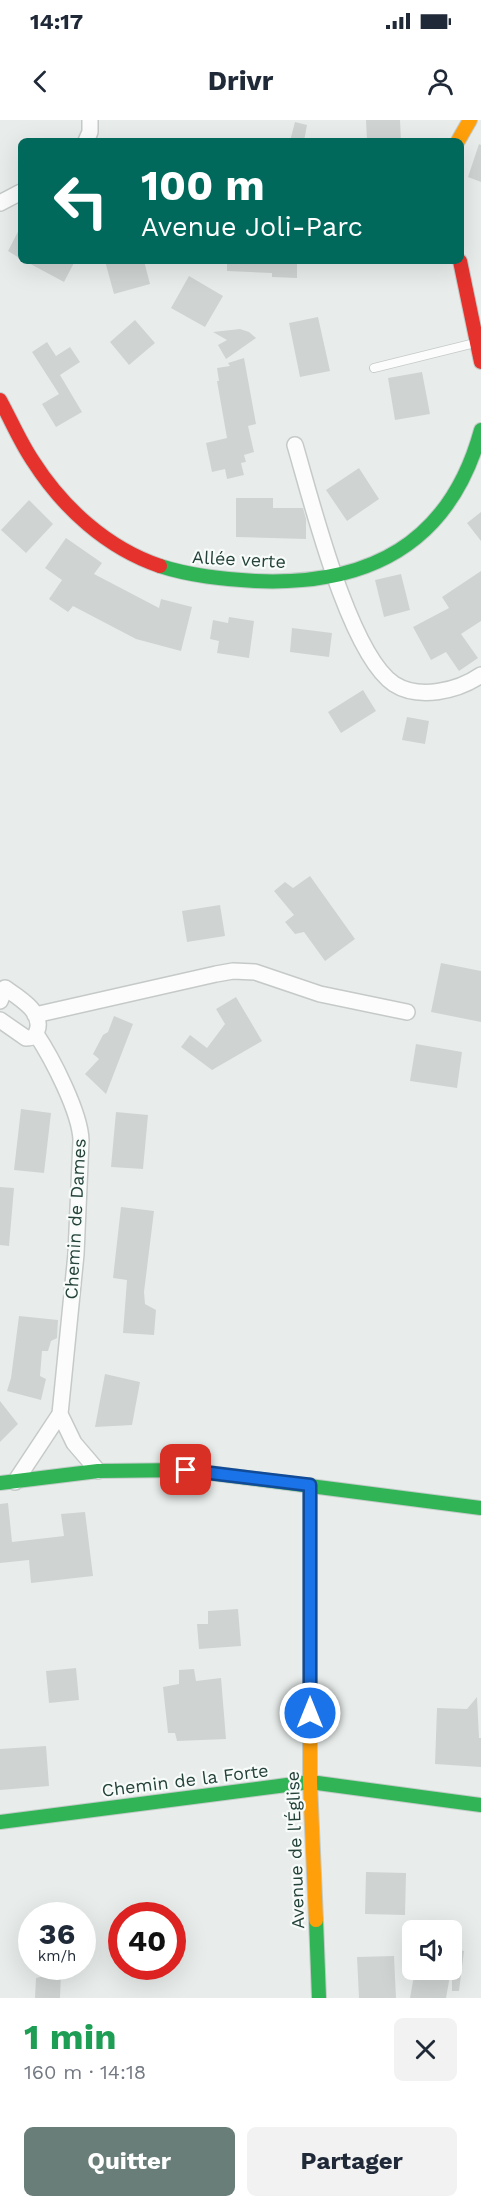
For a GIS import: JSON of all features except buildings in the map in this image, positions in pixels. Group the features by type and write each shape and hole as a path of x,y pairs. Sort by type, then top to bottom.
{"street":[{"path":"87,138 90,120"},
{"path":"460,138 470,120"},
{"path":"0,203 18,194"},
{"path":"461,264 481,362"},
{"name":"Allée verte","path":"0,400 32,460 70,507 110,542 177,573 271,582 335,577 374,564 404,547 435,522 457,495 475,455 481,430"},
{"path":"295,445 335,577 358,636 371,657 394,684 408,690 423,692 446,690 481,675"},
{"path":"35,1015 205,977 244,971 255,972 320,994 407,1012"},
{"path":"0,1020 26,1038 32,1038 36,1034 38,1024 35,1015 25,1002 2,991"},
{"name":"Chemin de Dames","path":"36,1034 49,1053 81,1131 76,1254 60,1414"},
{"path":"8,1483 60,1414 74,1443 98,1471"},
{"path":"8,1483 98,1471 201,1471 481,1508"},
{"name":"Avenue de l'Église","path":"310,1485 310,1782 319,1998"},
{"name":"Chemin de la Forte","path":"0,1822 310,1782 481,1805"}],"lane":[{"path":"374,368 477,343"}],"traffic: fast":[{"path":"160,566 231,579 296,581 334,576 368,565 399,550 426,529 449,502 467,469 481,430"},
{"path":"0,1483 98,1471 186,1470 481,1508"},
{"path":"0,1822 310,1782 481,1805"},
{"path":"316,1920 319,1998"}],"traffic: slow":[{"path":"460,138 470,120"},
{"path":"310,1485 310,1782 316,1920"}],"traffic: jam":[{"path":"461,264 481,362"},
{"path":"0,400 33,461 72,510 122,549 160,566"}],"route":[{"path":"186,1470 310,1485 310,1713"}]}
